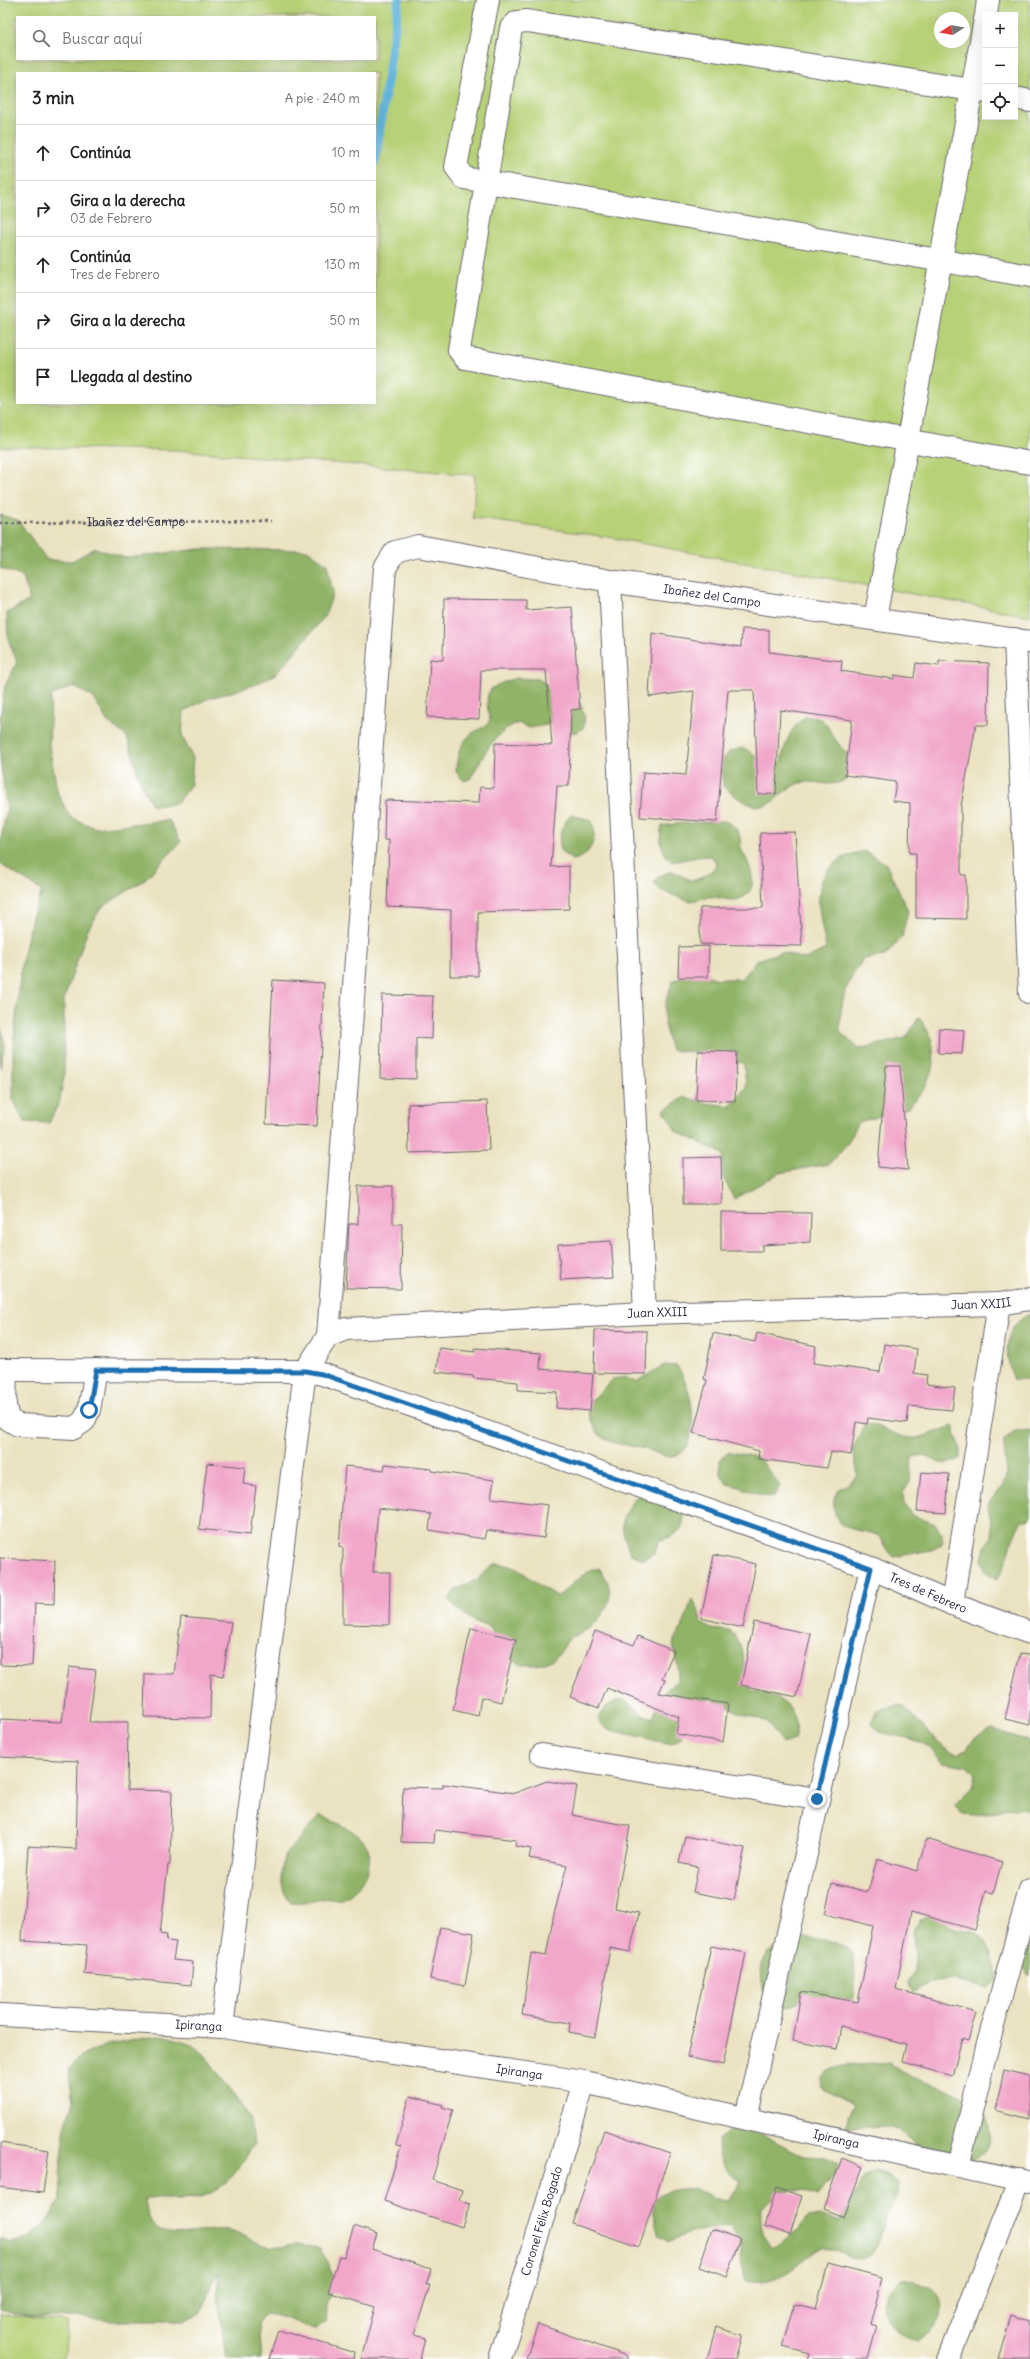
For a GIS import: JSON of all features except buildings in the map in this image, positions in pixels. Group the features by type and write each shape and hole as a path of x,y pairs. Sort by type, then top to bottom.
{"street":[{"path":"488,0 456,167 464,178 1030,276"},
{"path":"986,12 988,0"},
{"path":"979,90 527,20 517,22 510,28 487,181 459,350 465,358 1030,463"},
{"path":"875,619 941,261 979,90 983,48"},
{"path":"1018,99 1030,101"},
{"name":"Ibañez del Campo","path":"328,1336 385,568 395,552 418,546 610,581 1023,641"},
{"path":"610,581 645,1313"},
{"path":"1023,641 1030,993"},
{"name":"Juan XXIII","path":"328,1336 346,1329 645,1313 999,1304 1030,1299"},
{"path":"952,1604 999,1304"},
{"path":"222,2027 305,1371 328,1336"},
{"path":"3,1370 5,1406 8,1419 18,1425 74,1428 84,1421 89,1410 96,1370"},
{"name":"Tres de Febrero","path":"3,1370 305,1371 322,1374 871,1568 952,1604 1030,1633"},
{"path":"746,2118 817,1799 871,1568"},
{"path":"542,1755 817,1799"},
{"path":"958,2166 988,2044 1030,1890"},
{"name":"Ipiranga","path":"0,2015 222,2027 584,2082 1025,2182"},
{"name":"Coronel Félix Bogado","path":"500,2359 584,2082"},
{"path":"948,2359 1025,2182"}],"path":[{"name":"Ibañez del Campo","path":"0,523 271,521"}],"green space":[{"path":"0,0 1030,0 1030,616 608,537 473,518 475,475 177,450 0,447"},
{"path":"0,515 18,520 47,560 72,561 95,548 126,558 200,549 307,550 327,564 333,593 325,616 276,674 254,685 207,699 184,711 182,736 193,758 191,784 176,804 153,806 141,785 127,737 107,721 94,698 73,686 51,696 49,746 58,794 70,817 95,828 169,820 181,842 144,880 101,908 88,929 64,999 64,1076 60,1100 49,1123 24,1122 13,1099 13,1048 21,967 32,917 42,891 0,864 0,842 7,810 0,758 0,719 5,686 17,662 8,639 7,613 30,600 23,577 0,568"},
{"path":"517,678 539,679 548,686 574,693 584,715 585,719 583,728 579,731 571,733 563,731 551,724 530,728 518,723 502,732 495,739 470,779 464,781 456,772 460,748 471,734 486,726 490,720 487,702 490,691 500,684"},
{"path":"805,717 817,718 824,722 849,758 850,767 846,780 833,784 807,782 794,785 769,804 760,806 754,806 743,801 723,786 722,761 730,751 743,748 755,755 762,765 774,765 781,762 789,737 795,726"},
{"path":"571,815 591,820 594,833 592,845 588,851 579,858 572,860 561,851 560,840 562,828"},
{"path":"724,821 732,825 738,831 740,848 750,868 752,883 751,889 746,895 736,900 712,897 691,901 665,892 657,887 654,882 659,876 672,871 690,880 697,880 716,866 715,861 710,856 672,862 663,851 660,836 662,826"},
{"path":"864,851 886,864 908,911 902,937 885,956 863,959 852,977 845,993 841,1010 840,1032 859,1049 906,1038 919,1017 932,1038 934,1064 925,1088 908,1108 859,1122 847,1144 829,1164 779,1173 734,1199 723,1177 723,1154 676,1131 664,1110 684,1097 706,1103 731,1106 746,1087 744,1064 721,1055 671,1050 664,1015 669,991 673,981 694,971 718,979 742,979 757,960 781,952 805,959 826,949 819,900 820,888 824,877 830,868 841,859"},
{"path":"0,1025 5,1044 0,1068"},
{"path":"1030,1314 1030,1380 1014,1380 1008,1361 1008,1342 1014,1326 1021,1319"},
{"path":"664,1365 677,1366 684,1378 689,1392 692,1409 692,1426 691,1434 685,1449 679,1454 669,1457 646,1449 614,1443 606,1440 600,1435 590,1419 587,1405 613,1379 624,1377 636,1382"},
{"path":"865,1423 910,1438 924,1436 953,1426 960,1448 960,1459 950,1463 942,1463 925,1455 912,1457 910,1482 903,1493 904,1505 912,1515 935,1524 942,1533 942,1545 931,1550 894,1557 886,1548 880,1536 852,1529 840,1523 836,1517 834,1499 838,1491 858,1476 853,1449"},
{"path":"1030,1430 1030,1519 1021,1521 1017,1528 1005,1565 997,1579 986,1572 982,1559 985,1547 992,1537 992,1524 987,1504 1002,1487 1006,1477 1004,1439 1015,1432"},
{"path":"729,1452 758,1457 780,1486 774,1497 768,1497 727,1484 720,1473 720,1459"},
{"path":"638,1495 684,1505 683,1524 678,1533 660,1540 654,1553 643,1559 631,1554 623,1529 624,1516"},
{"path":"495,1564 513,1567 521,1571 542,1587 558,1596 582,1576 599,1568 609,1586 610,1595 605,1611 584,1632 570,1638 560,1653 551,1660 545,1663 533,1665 527,1665 515,1661 504,1651 490,1627 467,1617 449,1600 455,1590 477,1579"},
{"path":"692,1599 698,1609 701,1622 711,1629 729,1631 734,1635 740,1646 752,1691 771,1696 787,1705 795,1720 796,1729 794,1740 782,1744 769,1724 758,1718 747,1716 712,1699 688,1700 680,1738 670,1744 607,1729 598,1721 602,1712 607,1706 623,1699 643,1715 654,1718 654,1712 661,1696 678,1680 678,1667 673,1644 684,1623"},
{"path":"901,1705 941,1745 957,1754 967,1748 974,1739 991,1729 1030,1741 1030,1810 1013,1809 971,1815 962,1814 955,1804 973,1786 976,1774 967,1766 942,1762 929,1748 914,1740 879,1732 871,1722 877,1710"},
{"path":"319,1815 354,1832 365,1842 370,1855 367,1870 364,1878 354,1891 342,1899 329,1898 305,1903 291,1903 284,1891 281,1878 281,1868 288,1852 314,1823"},
{"path":"930,1916 940,1919 952,1927 976,1933 981,1937 989,1947 997,1980 988,1988 959,1981 941,1980 923,1986 914,1993 908,1983 914,1971 915,1958 913,1932 919,1921"},
{"path":"1030,1923 1030,1976 1021,1967 1011,1943"},
{"path":"799,1937 838,1943 849,1948 855,1971 850,2010 806,2000 793,2006 780,2009 769,1999 763,1989 761,1977 762,1966 766,1955 774,1947 785,1940"},
{"path":"157,2036 170,2037 195,2045 205,2055 251,2119 254,2145 230,2179 212,2193 184,2199 145,2199 149,2216 156,2226 165,2232 177,2234 229,2230 239,2233 263,2246 275,2248 296,2245 320,2248 331,2271 333,2284 326,2305 327,2321 315,2329 284,2318 265,2314 258,2324 261,2359 226,2359 219,2307 218,2272 200,2313 183,2321 109,2321 83,2317 32,2317 0,2310 0,2238 11,2243 24,2240 44,2226 61,2199 60,2174 66,2124 73,2101 68,2069 77,2060 97,2048"},
{"path":"890,2062 899,2070 919,2080 953,2091 979,2107 986,2116 989,2127 988,2142 983,2152 975,2157 964,2159 951,2158 927,2150 894,2128 882,2126 858,2128 846,2127 848,2115 854,2105 822,2088 821,2077 837,2068 854,2064"},
{"path":"739,2127 754,2130 803,2156 827,2157 838,2163 834,2176 818,2196 803,2190 780,2190 761,2209 762,2229 771,2248 801,2228 808,2218 820,2216 841,2220 865,2176 876,2171 888,2175 898,2183 898,2190 887,2216 880,2239 874,2250 864,2257 858,2258 850,2257 822,2247 778,2278 758,2282 746,2281 739,2258 741,2246 731,2225 693,2232 670,2241 659,2235 652,2212 654,2198 660,2195 677,2189 689,2189 706,2193 719,2200 728,2201 741,2182 723,2164 719,2155 718,2140 728,2132"},
{"path":"902,2279 914,2281 935,2292 941,2298 943,2306 937,2321 932,2328 917,2341 897,2330 889,2323 885,2315 884,2307 886,2298 892,2288"},
{"path":"0,2314 68,2322 64,2359 0,2359"}],"waterway":[{"path":"376,155 399,0"}],"route":[{"path":"89,1410 96,1370 305,1371 322,1374 871,1568 817,1799"}]}
